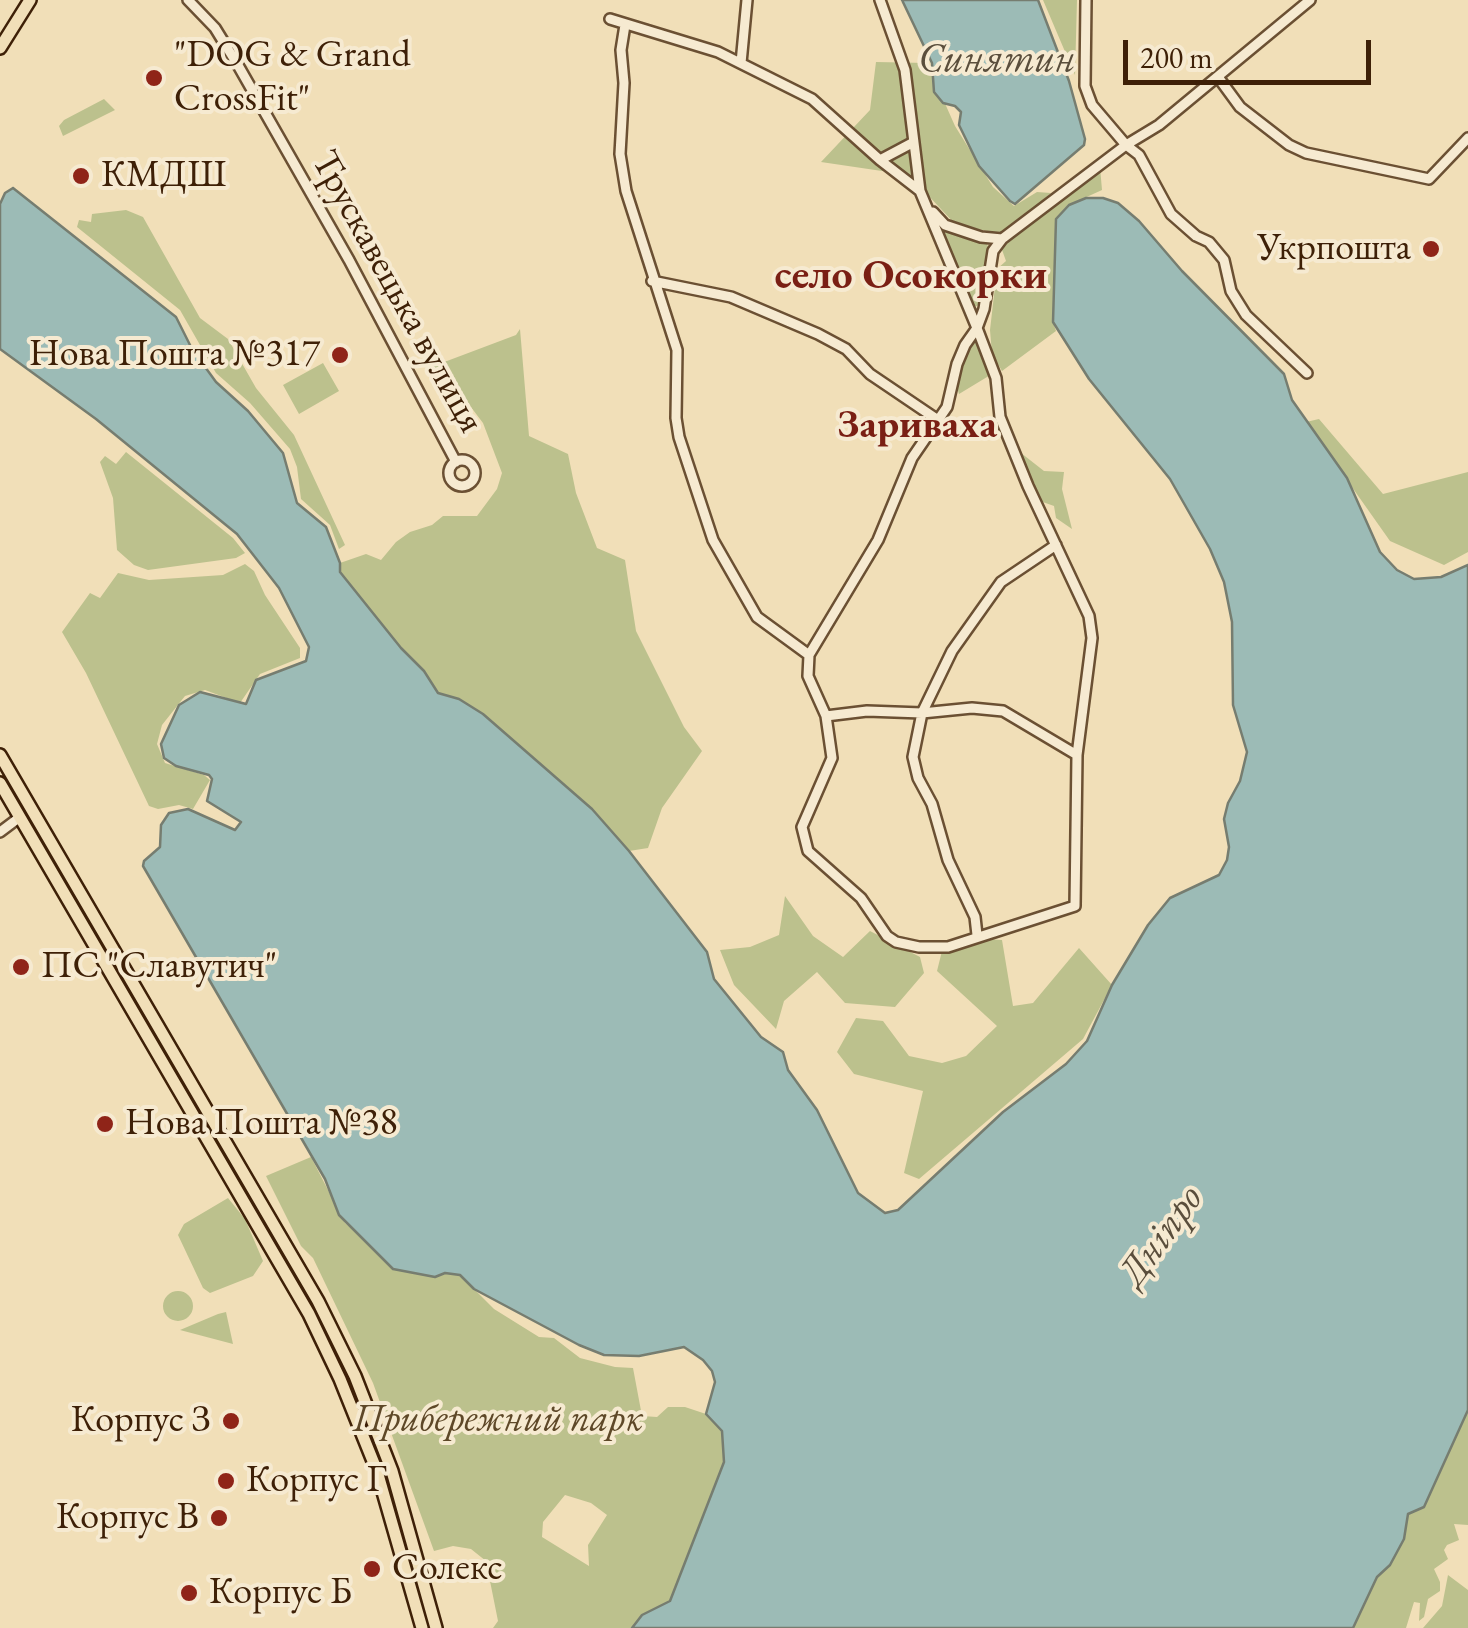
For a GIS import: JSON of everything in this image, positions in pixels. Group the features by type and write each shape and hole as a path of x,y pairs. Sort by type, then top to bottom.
{"main road":[{"path":"0,48 30,0"},
{"path":"0,755 286,1244 340,1345 392,1471 436,1628"},
{"path":"0,782 308,1314 340,1378 377,1471 422,1628"}],"street":[{"name":"Трускавецька вулиця","path":"188,0 215,28 248,84 359,278 456,462"},
{"path":"741,63 747,0"},
{"path":"880,0 905,70 920,191 930,208 960,292 977,328 996,378 1000,417 1089,616 1092,638 1077,754 1075,906 936,949 896,942 878,926 861,898 808,850 802,827 832,758 826,716 808,676 809,655 878,540 912,458 947,407 965,345 977,328 984,309 993,251 1002,239 1126,145 1159,125 1310,0"},
{"path":"1086,0 1085,86 1092,104 1126,145 1140,155 1171,214 1209,242 1224,260 1231,291 1246,315 1307,373"},
{"path":"610,20 706,48 812,100 920,191"},
{"path":"625,25 620,50 624,83 620,154 626,191 677,350 679,436 713,540 757,617 809,655"},
{"path":"1218,77 1240,107 1289,145 1306,153 1428,178 1468,138"},
{"path":"880,160 912,143"},
{"path":"930,208 946,225 1002,239"},
{"path":"652,280 730,297 818,334 846,349 870,374 938,420"},
{"path":"977,935 975,917 948,860 932,804 918,778 914,756 922,713 952,651 1002,582 1056,545"},
{"path":"826,716 972,708 1003,711 1077,754"},
{"path":"0,832 20,817"}],"green space":[{"path":"1043,0 1077,0 1075,75"},
{"path":"876,62 927,63 955,126 993,187 1014,206 1037,192 1051,193 1003,234 956,225 909,175 821,162 870,110"},
{"path":"104,99 115,110 63,136 59,126 64,120"},
{"path":"1100,167 1102,190 1069,205 1056,219 1056,331 1002,371 992,354 990,330 997,269 1006,261 1001,247"},
{"path":"126,210 143,217 200,318 228,339 256,388 294,435 345,545 339,549 330,525 301,499 290,449 250,403 216,373 180,310 77,227 79,220 91,222 92,214"},
{"path":"941,225 987,244 990,252 983,297 977,306 971,307 965,296"},
{"path":"520,329 529,436 568,454 576,493 597,548 625,560 636,631 684,727 702,751 662,808 648,848 629,851 592,809 483,714 459,699 438,693 340,572 340,563 366,554 381,560 410,532 432,525 443,516 477,516 497,489 502,473 483,423 458,390 437,378 422,355 433,362 447,361 516,335"},
{"path":"977,336 992,374 959,394 956,384 960,364"},
{"path":"323,363 339,391 299,414 283,385"},
{"path":"1319,419 1383,494 1468,472 1468,552 1444,565 1390,541 1306,422"},
{"path":"126,452 233,538 245,553 236,558 148,570 134,565 117,550 113,498 100,462 105,456 116,464"},
{"path":"1021,453 1044,471 1064,472 1062,489 1072,529 1056,518 1054,506 1040,501"},
{"path":"245,564 254,571 300,648 300,658 260,674 240,703 205,690 185,696 162,725 157,744 165,763 210,780 193,809 179,805 158,809 149,806 86,673 62,632 90,593 100,598 118,573 149,580 223,575"},
{"path":"785,896 813,936 843,957 870,931 920,957 924,973 895,1007 845,1003 817,972 784,1001 776,1029 734,985 720,950 750,947 779,935"},
{"path":"984,939 1002,940 1013,1006 1033,1003 1079,948 1112,985 1083,1039 919,1179 904,1173 923,1091 854,1074 837,1052 856,1018 883,1021 909,1056 942,1063 966,1056 997,1026 937,971 942,951"},
{"name":"Прибережний парк","path":"311,1157 345,1223 401,1271 435,1277 445,1273 460,1275 494,1309 539,1337 554,1338 580,1358 633,1368 642,1416 657,1417 668,1407 685,1407 706,1414 737,1400 699,1628 493,1628 498,1621 486,1561 471,1549 453,1546 434,1551 373,1383 313,1258 301,1246 266,1176","holes":["565,1495 591,1503 607,1515 588,1545 589,1566 542,1537 543,1522"]},
{"path":"228,1198 245,1219 263,1261 253,1276 210,1293 203,1288 178,1235 184,1224"},
{"path":"178,1291 189,1295 193,1306 189,1317 178,1321 167,1317 163,1306 167,1295"},
{"path":"226,1312 233,1344 180,1330 218,1314"},
{"path":"1468,1410 1468,1525 1454,1524 1459,1540 1447,1545 1444,1550 1448,1559 1434,1569 1440,1591 1428,1599 1424,1617 1419,1621 1420,1603 1414,1602 1406,1628 1353,1628 1377,1577 1390,1565 1404,1539 1408,1514 1424,1507"},
{"path":"1448,1575 1468,1590 1468,1628 1423,1628 1442,1606"}],"water":[{"name":"Синятин","path":"902,0 1038,0 1069,81 1085,139 1084,145 1015,204 979,166 959,125 961,112 943,103 934,92 932,63"},
{"name":"Дніпро","path":"13,188 176,317 192,349 216,382 248,411 283,453 297,503 326,527 340,572 438,693 459,699 483,714 592,809 629,851 707,952 714,979 761,1037 783,1052 788,1070 817,1110 858,1193 885,1213 898,1210 1003,1112 1066,1064 1087,1041 1112,985 1148,925 1170,898 1219,875 1229,847 1224,819 1247,752 1233,705 1232,622 1224,582 1210,549 1170,479 1089,379 1053,322 1056,219 1069,205 1086,198 1118,203 1284,374 1292,400 1347,478 1380,552 1397,570 1414,579 1441,577 1468,565 1468,1410 1424,1507 1408,1514 1404,1539 1390,1565 1377,1577 1353,1628 632,1628 642,1615 670,1601 724,1462 722,1431 706,1414 715,1382 712,1371 684,1347 639,1356 604,1355 474,1289 460,1275 445,1273 435,1277 393,1269 339,1215 325,1179 143,866 160,847 161,825 169,813 188,809 235,830 241,822 207,801 212,779 209,775 176,766 164,758 161,744 179,705 200,692 246,704 256,680 306,661 309,647 279,588 237,534 96,419 0,349 0,204 5,193"}],"place":[{"name":"\"DOG & Grand CrossFit\"","path":"154,78"},
{"name":"КМДШ","path":"81,176"},
{"name":"Укрпошта","path":"1431,249"},
{"name":"Нова Пошта №317","path":"340,355"},
{"name":"ПС \"Славутич\"","path":"21,967"},
{"name":"Нова Пошта №38","path":"105,1124"},
{"name":"Корпус З","path":"231,1421"},
{"name":"Корпус Г","path":"226,1481"},
{"name":"Корпус В","path":"219,1518"},
{"name":"Солекс","path":"372,1569"},
{"name":"Корпус Б","path":"189,1593"}],"district":[{"name":"село Осокорки","path":"911,277"},
{"name":"Зариваха","path":"917,426"}]}
